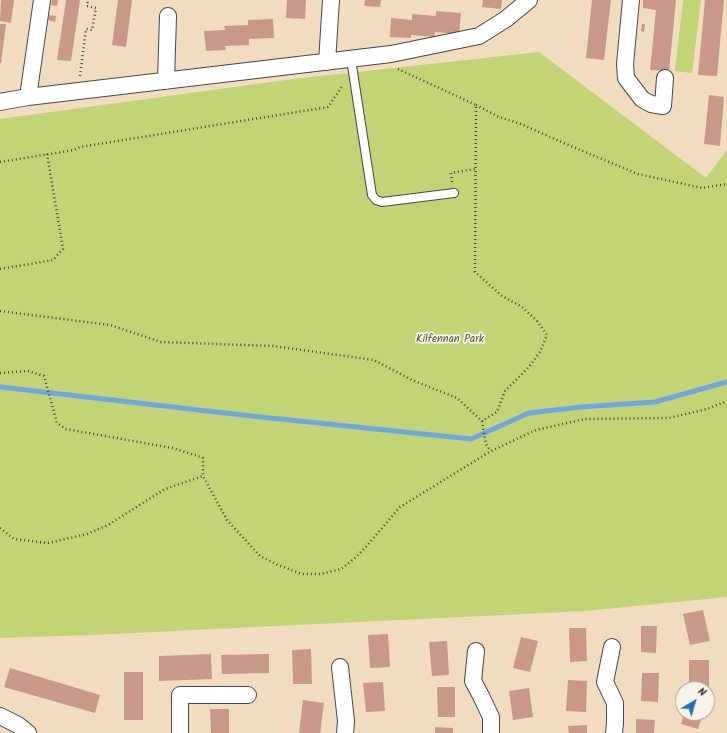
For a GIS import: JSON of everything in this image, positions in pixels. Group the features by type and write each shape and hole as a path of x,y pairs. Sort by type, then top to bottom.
{"street":[{"path":"28,97 42,0"},
{"path":"326,62 331,0"},
{"path":"0,102 28,97 391,54 479,36 506,19 529,0"},
{"path":"631,0 625,64 626,78 642,99 651,104 663,106 665,78"},
{"path":"166,81 168,16"},
{"path":"612,647 605,682 615,703 614,733"},
{"path":"476,651 473,681 490,717 491,733"},
{"path":"340,667 346,721 345,733"},
{"path":"180,733 180,695 248,694"},
{"path":"0,716 18,725 28,733"}],"lane":[{"path":"351,59 372,196 376,200 382,202 454,193"}],"path":[{"path":"78,92 86,29 92,30 96,8 87,6 88,0"},
{"path":"391,54 399,70 499,117 521,124 638,174 702,188 727,184"},
{"path":"0,162 74,150 80,147 328,106 346,81 354,79"},
{"path":"476,105 475,272 502,296 522,307 537,321 547,335 540,352 528,368 505,391 497,412 482,421"},
{"path":"0,269 53,260 63,249 47,154"},
{"path":"454,193 451,173 476,169"},
{"path":"0,311 110,325 161,342 272,346 374,360 412,380 457,398 482,421 486,444 491,451"},
{"path":"0,374 28,371 44,376 58,423 66,429 172,448 203,458 203,476 227,520 260,556 302,574 321,574 340,569 366,548 400,507 491,451 536,430 585,419 669,418 707,409 727,402"},
{"path":"0,528 14,538 48,543 86,534 120,518 165,490 203,476"}],"green space":[{"path":"683,0 701,0 692,73 675,71"},
{"name":"Kilfennan Park","path":"539,52 706,178 727,150 727,597 585,611 92,635 0,638 0,119 293,79"}],"building":[{"path":"1,0 14,0 11,23 0,21"},
{"path":"52,0 58,0 57,6 51,5"},
{"path":"66,0 80,0 71,61 57,60"},
{"path":"118,0 132,0 126,47 112,45"},
{"path":"287,0 306,0 305,19 286,18"},
{"path":"365,0 381,0 380,7 364,6"},
{"path":"483,0 502,0 501,9 482,7"},
{"path":"592,0 611,0 604,60 586,58"},
{"path":"643,0 676,0 669,71 650,70 656,10 643,8"},
{"path":"705,0 724,0 717,76 698,75"},
{"path":"436,11 461,13 459,34 435,32 434,37 411,35 411,38 390,37 391,18 412,20 412,14 436,16"},
{"path":"49,15 56,16 55,22 48,20"},
{"path":"273,19 274,38 249,39 249,45 225,46 226,50 206,51 204,31 225,30 224,26 248,25 248,20"},
{"path":"0,24 6,24 1,63 0,63"},
{"path":"642,24 645,24 644,32 641,31"},
{"path":"709,95 724,97 720,146 704,144"},
{"path":"703,610 710,641 690,645 683,614"},
{"path":"641,626 657,626 656,653 641,652"},
{"path":"569,628 586,628 587,661 570,662"},
{"path":"388,634 390,667 370,668 368,635"},
{"path":"521,637 538,641 530,672 513,668"},
{"path":"447,641 449,675 432,676 429,642"},
{"path":"311,649 312,684 293,684 292,650"},
{"path":"211,654 212,679 159,681 159,656"},
{"path":"269,654 269,673 222,674 221,655"},
{"path":"689,660 709,660 709,681 689,681"},
{"path":"10,668 100,695 95,713 4,687"},
{"path":"124,672 143,672 143,720 124,720"},
{"path":"642,673 659,673 658,702 641,701"},
{"path":"568,680 587,681 586,712 566,711"},
{"path":"383,682 385,711 366,712 363,683"},
{"path":"437,687 455,687 455,717 438,717"},
{"path":"529,688 533,717 513,720 509,691"},
{"path":"303,700 324,703 320,733 299,733"},
{"path":"210,709 229,709 229,733 211,733"},
{"path":"636,719 655,720 654,733 636,733"},
{"path":"682,721 700,721 698,729 681,724"},
{"path":"587,725 587,733 569,733 568,726"},
{"path":"435,727 453,728 453,733 435,733"}],"waterway":[{"path":"0,387 242,415 471,439 529,413 581,407 655,402 727,382"}]}
